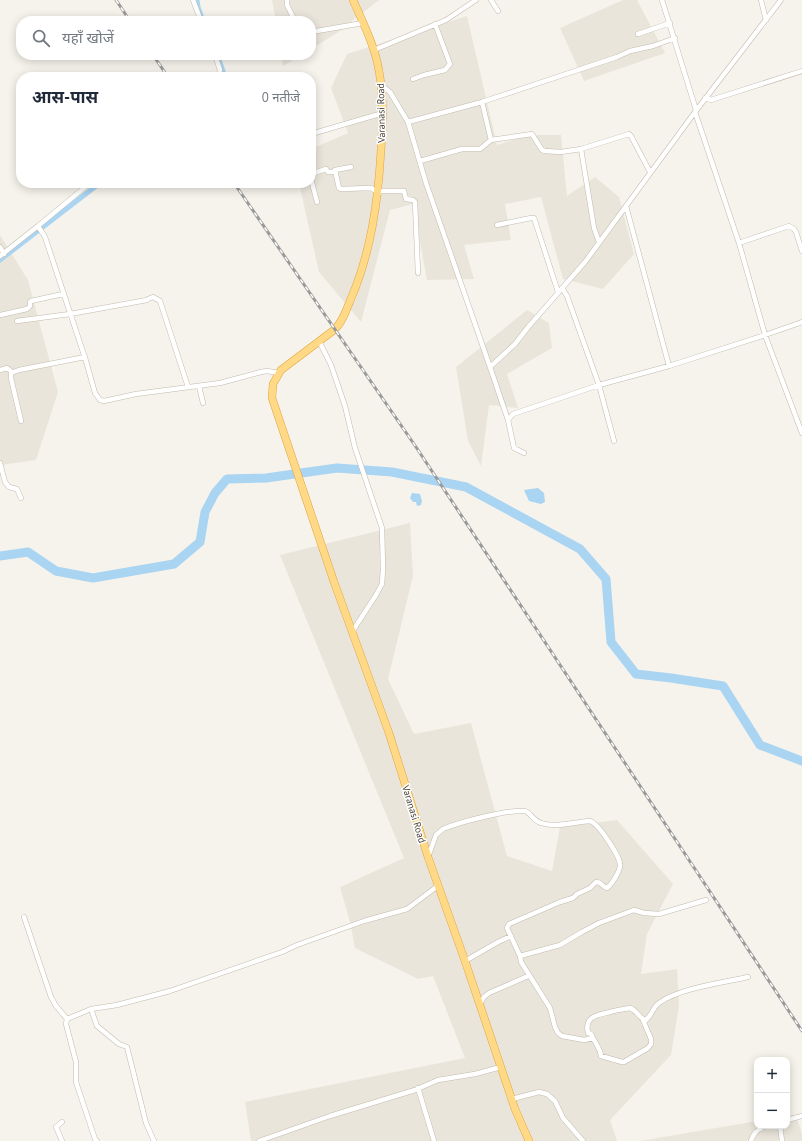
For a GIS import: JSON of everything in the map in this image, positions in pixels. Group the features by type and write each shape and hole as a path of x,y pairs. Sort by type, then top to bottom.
{"highway":[{"name":"Varanasi Road","path":"353,0 374,50 382,85 383,113 379,192 372,230 358,281 337,327 279,373 273,384 272,398 332,576 389,733 428,856 512,1099 529,1141"}],"street":[{"path":"193,0 199,16"},
{"path":"287,0 287,5 292,16"},
{"path":"374,50 446,20 476,0"},
{"path":"491,0 498,11"},
{"path":"662,0 739,243 765,335 802,433"},
{"path":"761,0 766,20"},
{"path":"490,367 515,344 585,262 705,98 781,0"},
{"path":"316,31 363,22"},
{"path":"638,34 670,23"},
{"path":"413,79 445,70 450,64 435,24"},
{"path":"408,122 482,102 617,57 630,51 653,46 674,38"},
{"path":"217,60 219,66 218,72"},
{"path":"705,98 711,100 802,71"},
{"path":"382,85 388,88 408,122 426,183 508,420 514,448 524,453"},
{"path":"482,102 491,140"},
{"path":"316,133 383,113"},
{"path":"420,161 462,149 480,149 491,140 532,134 540,148 545,151 561,152 581,149 629,134 632,136 650,172"},
{"path":"581,149 594,228 599,242"},
{"path":"316,172 326,169 328,172 333,172 335,170 351,167"},
{"path":"335,170 339,188 341,189 371,188 379,192 402,191 404,192 406,199 413,200 415,202 418,272"},
{"path":"0,247 2,255 39,227 84,188"},
{"path":"313,188 317,202"},
{"path":"626,206 669,366"},
{"path":"497,225 534,218 560,290 567,296 599,385 614,441"},
{"path":"739,243 789,226 796,232 802,251"},
{"path":"39,227 43,234 85,357 96,396 102,401 136,394 225,382 261,372 268,371 279,373"},
{"path":"0,314 26,309 30,306 31,301 63,294"},
{"path":"17,321 70,314 153,297 160,301 188,387"},
{"path":"508,420 512,414 599,385 669,366 802,322"},
{"path":"319,341 331,365 345,406 355,448 382,528 383,580 378,591 352,632"},
{"path":"12,372 85,357"},
{"path":"0,370 7,368 12,372"},
{"path":"12,372 11,378 21,421"},
{"path":"199,386 203,403"},
{"path":"0,463 5,482 9,487 17,489 21,498"},
{"path":"428,856 436,835 443,829 498,814 524,811 529,813 537,822 545,824 590,821 596,824 620,863 620,867 611,885 607,888 599,882 596,882 590,888 577,894 573,898 509,924 507,928 528,976 542,994 550,1008 558,1033 562,1036 584,1040 593,1038"},
{"path":"67,1019 91,1009 117,1005 170,991 282,952 297,945 364,921 404,910 439,885"},
{"path":"520,956 560,945 599,923 634,910 644,913 659,914 706,900"},
{"path":"24,917 51,997 56,1006 67,1019 66,1024 77,1066 76,1082 95,1139 97,1141"},
{"path":"465,961 511,936"},
{"path":"480,1004 484,997 489,993 528,976"},
{"path":"644,1020 646,1020 656,1005 672,995 748,977"},
{"path":"630,1008 634,1009 644,1020 651,1039 651,1044 648,1048 622,1062 601,1056 593,1038 591,1034 588,1033 587,1027 589,1021 597,1015 630,1008"},
{"path":"91,1009 97,1026 119,1044 127,1047 146,1123 154,1141"},
{"path":"258,1141 445,1078 475,1074 501,1067"},
{"path":"418,1088 434,1141"},
{"path":"512,1099 538,1092 546,1094 555,1101 566,1121 583,1141"},
{"path":"790,1119 802,1116"},
{"path":"62,1122 56,1127 62,1141"},
{"path":"751,1141 753,1135 760,1129"},
{"path":"780,1129 782,1141"}],"shaded area":[{"path":"272,0 379,0 337,33 316,46 316,16 275,16"},
{"path":"623,0 637,0 665,53 584,81 560,28"},
{"path":"467,16 497,145 528,135 561,135 567,196 595,177 619,197 634,254 603,289 563,279 541,197 505,204 511,240 464,245 474,279 427,280 413,204 390,210 361,322 319,272 300,188 316,188 316,147 348,133 331,88 347,54"},
{"path":"282,60 293,60 283,66"},
{"path":"0,235 28,280 58,392 36,460 1,465 0,459"},
{"path":"527,310 549,323 552,348 507,374 518,408 489,405 481,466 468,441 456,367"},
{"path":"410,523 413,576 388,679 414,734 471,723 507,856 552,871 560,827 617,820 673,884 647,934 641,974 677,969 679,1006 671,1055 610,1120 617,1141 251,1141 245,1102 465,1058 433,976 418,979 355,948 350,922 340,887 404,858 280,555"},
{"path":"796,1115 802,1134 802,1141 640,1141 754,1122 754,1129 790,1129 790,1116"}],"water":[{"path":"538,488 544,493 545,502 541,504 529,501 524,490"},
{"path":"412,493 420,494 422,501 421,505 417,506 416,502 413,502 410,498"}],"waterway":[{"path":"197,0 201,16"},
{"path":"219,60 223,72"},
{"path":"0,260 94,188"},
{"path":"0,556 28,552 56,571 93,578 174,564 200,542 205,512 215,493 227,479 266,478 337,468 392,472 466,487 580,549 606,579 611,642 636,674 723,686 760,745 802,761"}],"railway":[{"path":"116,0 127,16"},
{"path":"156,60 165,72"},
{"path":"237,188 416,447 802,1031"}]}
